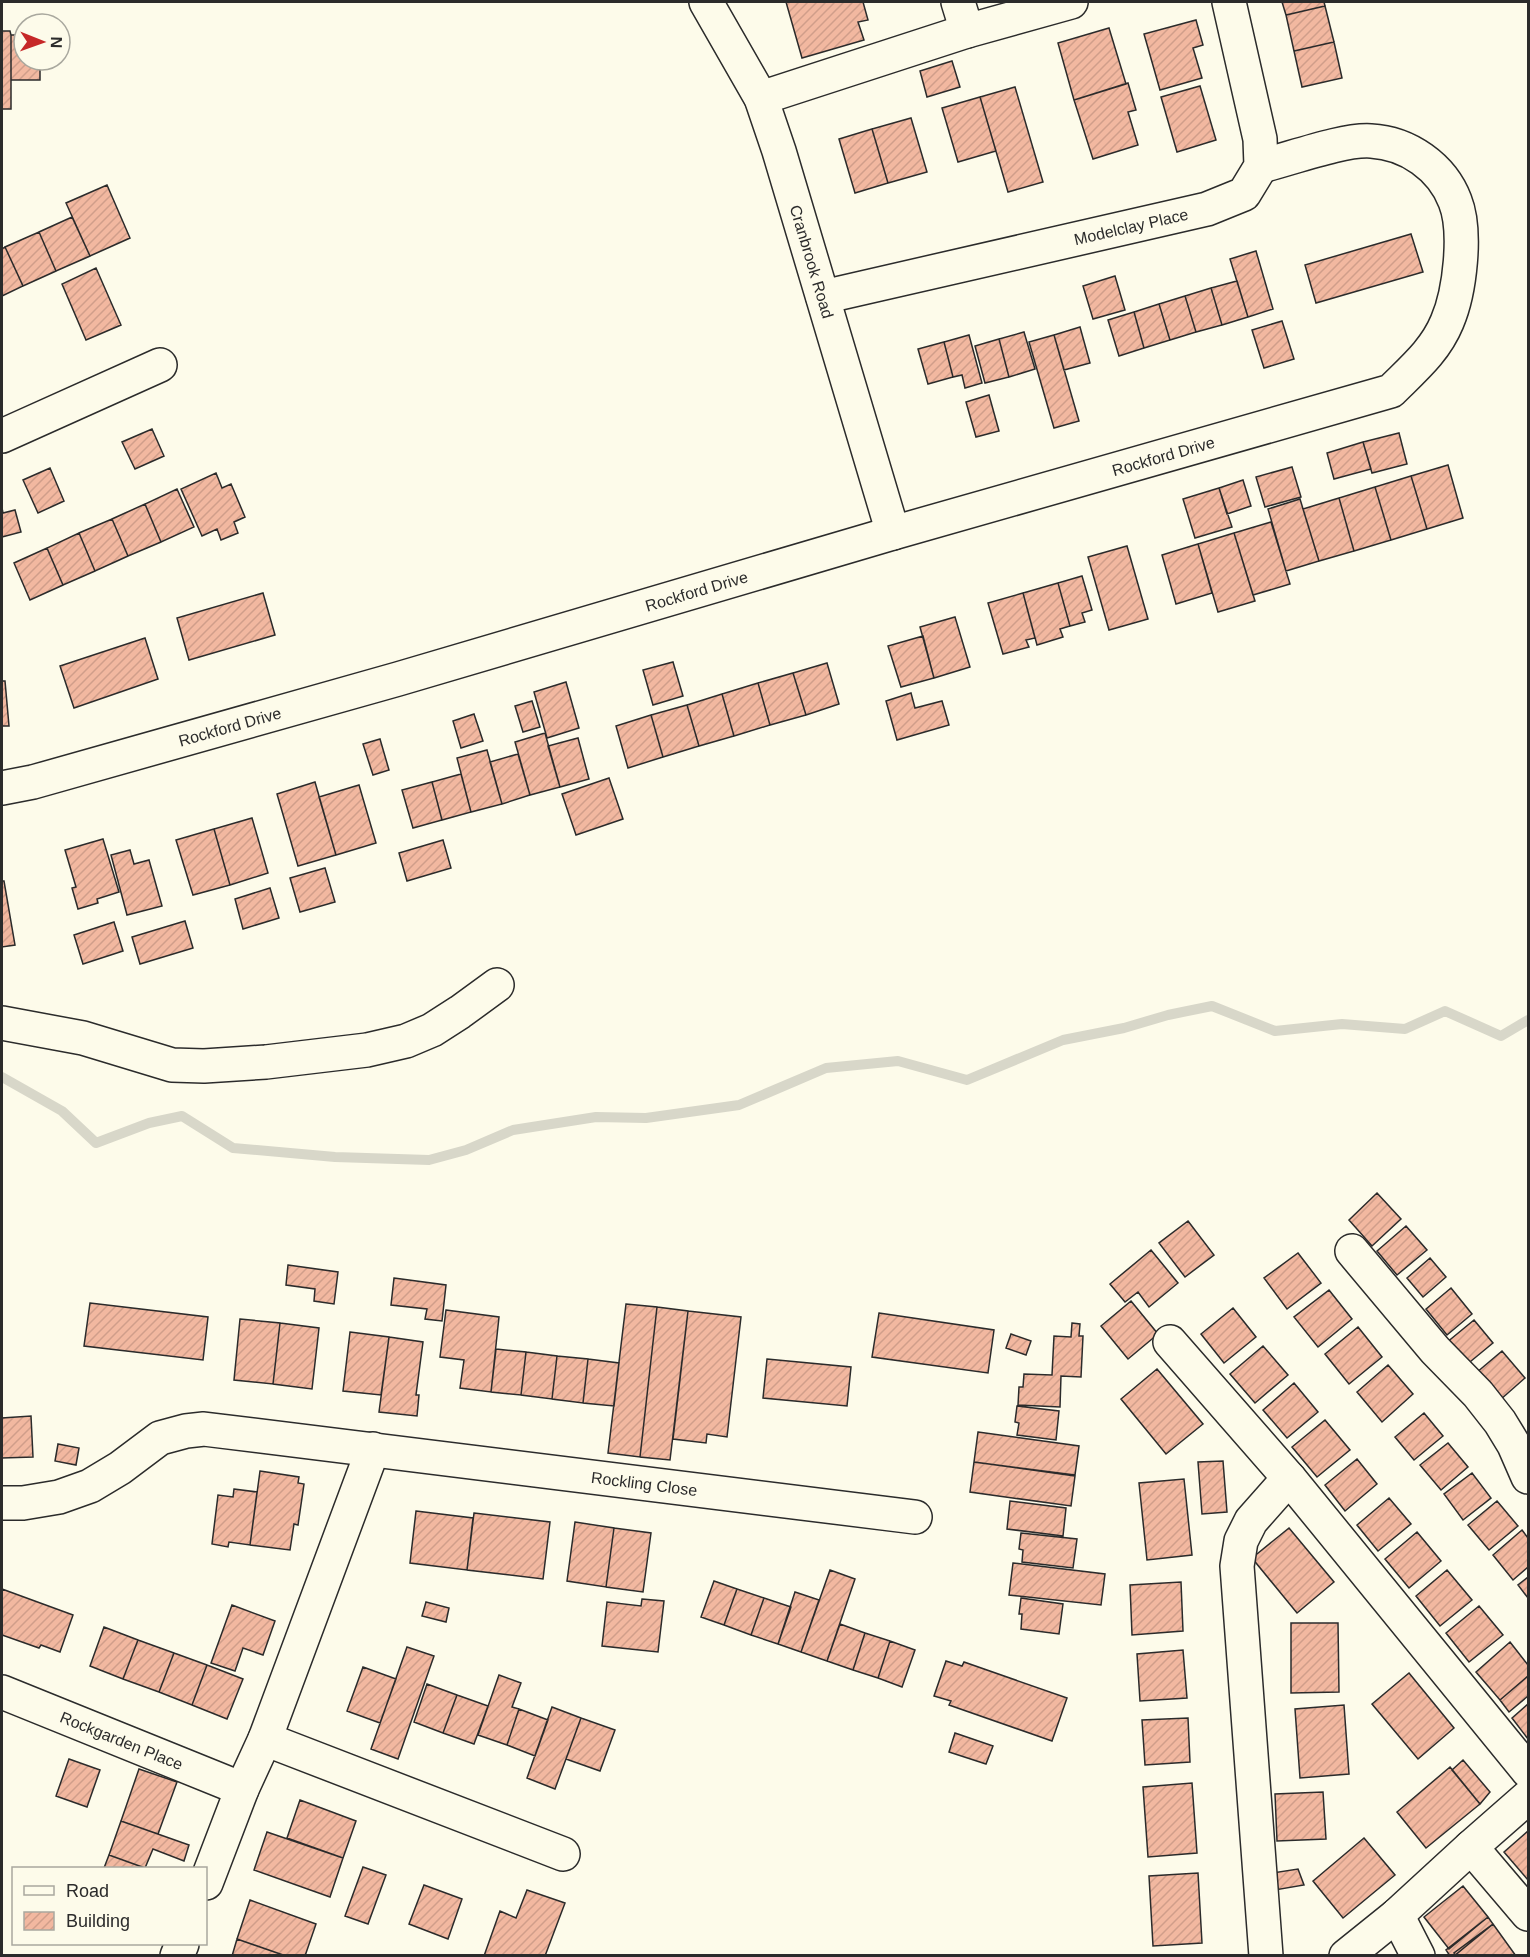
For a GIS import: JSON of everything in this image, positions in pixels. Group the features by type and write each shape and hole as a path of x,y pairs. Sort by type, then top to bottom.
{"street":[{"name":"Cranbrook Road","path":"706,2 761,98 893,533"},
{"path":"761,98 963,16 1071,2"},
{"path":"1229,2 1260,139 1261,166"},
{"name":"Rockford Drive","path":"2,788 33,782 387,682 893,533 1390,391 1430,353 1447,322 1458,288 1461,239 1456,202 1443,179 1428,163 1409,150 1372,141 1350,142 1261,166"},
{"name":"Modelclay Place","path":"823,297 1207,209 1244,194 1261,166"},
{"path":"2,436 160,365"},
{"path":"2,1023 83,1038 172,1065 204,1066 266,1062 367,1050 406,1041 432,1030 496,985"},
{"path":"1352,1251 1435,1350 1478,1394 1500,1422 1514,1445 1528,1477"},
{"path":"1170,1342 1289,1478 1528,1771"},
{"name":"Rockling Close","path":"2,1503 23,1503 59,1497 90,1486 120,1468 160,1438 204,1429 915,1517"},
{"path":"207,1880 242,1789 265,1739 373,1449"},
{"path":"1266,1956 1238,1566 1241,1541 1251,1521 1289,1478"},
{"name":"Rockgarden Place","path":"2,1692 242,1789"},
{"path":"265,1739 563,1854"},
{"path":"1346,1956 1397,1915 1528,1797"},
{"path":"1471,1847 1528,1914"},
{"path":"1397,1915 1418,1956"}],"building":[{"path":"786,2 863,2 868,20 858,22 864,40 802,58"},
{"path":"1282,2 1324,2 1325,6 1286,15"},
{"path":"1325,6 1334,42 1294,51 1286,15"},
{"path":"1196,20 1203,45 1193,48 1202,78 1160,90 1144,34"},
{"path":"1109,28 1126,84 1074,100 1058,43"},
{"path":"2,31 10,31 11,35 11,109 2,109"},
{"path":"12,35 12,72 40,72 40,80 11,80"},
{"path":"1334,42 1342,78 1302,87 1294,51"},
{"path":"952,61 960,87 927,97 920,71"},
{"path":"1128,83 1136,110 1128,112 1138,145 1093,159 1074,100"},
{"path":"1200,86 1216,140 1177,152 1161,97"},
{"path":"1015,87 1043,182 1008,192 980,97"},
{"path":"980,97 996,151 958,162 942,108"},
{"path":"911,118 927,172 888,183 872,129"},
{"path":"872,129 888,183 855,193 839,139"},
{"path":"107,185 130,238 90,256 66,203"},
{"path":"72,217 90,256 56,271 39,232"},
{"path":"39,232 56,271 23,286 5,247"},
{"path":"1411,234 1423,272 1316,303 1305,265"},
{"path":"5,247 23,286 2,296 2,249"},
{"path":"1256,251 1273,309 1248,317 1230,259"},
{"path":"96,268 121,325 86,340 62,284"},
{"path":"1115,276 1125,310 1093,319 1083,286"},
{"path":"1237,281 1248,317 1222,325 1211,288"},
{"path":"1211,288 1222,325 1196,332 1185,296"},
{"path":"1185,296 1196,332 1170,340 1159,304"},
{"path":"1159,304 1170,340 1144,348 1134,312"},
{"path":"1134,312 1144,348 1119,356 1108,320"},
{"path":"1282,321 1294,359 1264,368 1252,330"},
{"path":"1080,327 1090,363 1064,370 1054,335"},
{"path":"1024,332 1035,369 1009,377 999,339"},
{"path":"969,335 982,383 965,388 962,375 953,377 944,342"},
{"path":"1054,335 1079,421 1054,428 1029,342"},
{"path":"999,339 1009,377 985,383 975,346"},
{"path":"944,342 953,377 928,384 918,349"},
{"path":"989,395 999,431 976,437 966,402"},
{"path":"152,429 164,456 135,469 122,442"},
{"path":"1399,433 1407,464 1372,473 1363,442"},
{"path":"1363,442 1371,469 1334,479 1327,453"},
{"path":"1448,465 1463,518 1427,529 1411,476"},
{"path":"1292,467 1301,497 1265,507 1256,477"},
{"path":"50,468 64,501 38,513 23,480"},
{"path":"216,473 222,488 231,484 245,517 234,522 238,533 221,540 217,529 202,536 181,489"},
{"path":"1411,476 1427,529 1391,540 1375,487"},
{"path":"1243,480 1251,506 1227,514 1219,488"},
{"path":"1375,487 1391,540 1354,551 1339,498"},
{"path":"1219,488 1232,527 1195,538 1183,499"},
{"path":"177,489 194,527 161,542 145,504"},
{"path":"1339,498 1354,551 1319,561 1303,509"},
{"path":"1300,499 1319,561 1286,571 1268,509"},
{"path":"145,504 161,542 128,556 112,519"},
{"path":"2,508 3,513 15,510 21,532 2,537"},
{"path":"112,519 128,556 95,571 79,533"},
{"path":"1271,522 1290,584 1253,595 1234,533"},
{"path":"79,533 95,571 63,585 47,548"},
{"path":"1234,533 1255,601 1218,612 1198,544"},
{"path":"1198,544 1212,593 1176,604 1162,555"},
{"path":"1127,546 1148,619 1109,630 1088,557"},
{"path":"47,548 63,585 30,600 14,563"},
{"path":"1082,576 1092,610 1082,613 1085,622 1070,626 1058,583"},
{"path":"1058,583 1070,626 1060,629 1063,637 1037,645 1023,593"},
{"path":"263,593 275,635 189,660 177,618"},
{"path":"1023,593 1035,638 1026,640 1029,647 1003,654 988,603"},
{"path":"955,617 970,667 934,678 920,627"},
{"path":"923,636 934,678 901,687 888,646"},
{"path":"145,638 158,679 74,708 60,666"},
{"path":"673,662 683,696 653,705 643,670"},
{"path":"827,663 839,704 806,715 793,673"},
{"path":"793,673 806,715 770,725 758,683"},
{"path":"2,681 5,681 9,726 2,726"},
{"path":"566,682 579,728 547,738 534,692"},
{"path":"758,683 770,725 734,736 722,694"},
{"path":"911,693 915,708 942,701 949,725 897,740 886,701"},
{"path":"722,694 734,736 699,746 687,705"},
{"path":"532,701 540,727 523,732 515,706"},
{"path":"687,705 699,746 663,757 651,715"},
{"path":"474,714 483,741 461,748 453,721"},
{"path":"651,715 663,757 628,768 616,726"},
{"path":"545,733 560,787 530,795 515,742"},
{"path":"578,738 589,779 560,787 548,746"},
{"path":"380,739 389,770 373,775 363,744"},
{"path":"487,750 502,804 471,812 457,758"},
{"path":"518,754 530,795 502,804 490,762"},
{"path":"461,774 471,812 442,820 432,782"},
{"path":"609,778 623,819 576,835 562,794"},
{"path":"315,782 336,855 298,866 277,794"},
{"path":"432,782 442,820 413,828 402,790"},
{"path":"359,785 376,843 336,855 319,797"},
{"path":"252,818 268,873 230,885 214,829"},
{"path":"214,829 230,885 193,895 176,840"},
{"path":"103,839 119,892 97,899 98,903 78,909 72,888 76,887 65,850"},
{"path":"443,840 451,868 407,881 399,853"},
{"path":"130,850 134,864 149,860 162,906 127,915 111,855"},
{"path":"325,868 335,902 300,912 290,878"},
{"path":"2,881 4,881 15,945 2,947"},
{"path":"270,888 279,918 243,929 235,899"},
{"path":"185,921 193,948 140,964 132,937"},
{"path":"114,922 123,951 83,964 74,935"},
{"path":"1377,1193 1401,1219 1372,1246 1349,1220"},
{"path":"1188,1221 1214,1255 1185,1277 1159,1243"},
{"path":"1406,1226 1427,1250 1397,1275 1377,1251"},
{"path":"1151,1250 1178,1283 1149,1307 1138,1292 1125,1302 1110,1284"},
{"path":"1298,1253 1321,1283 1287,1309 1264,1278"},
{"path":"1430,1258 1446,1277 1423,1297 1407,1278"},
{"path":"288,1265 338,1272 334,1304 314,1301 315,1289 286,1285"},
{"path":"394,1278 446,1285 442,1321 425,1319 427,1309 391,1305"},
{"path":"1451,1288 1472,1314 1447,1335 1426,1309"},
{"path":"1329,1290 1352,1319 1318,1347 1294,1317"},
{"path":"1131,1301 1158,1334 1128,1359 1101,1326"},
{"path":"90,1303 208,1317 203,1360 84,1346"},
{"path":"626,1304 657,1307 640,1457 608,1453"},
{"path":"657,1307 688,1311 670,1460 640,1457"},
{"path":"1233,1308 1256,1337 1224,1363 1201,1334"},
{"path":"446,1310 499,1317 491,1392 460,1388 464,1360 440,1357"},
{"path":"688,1311 741,1317 727,1437 707,1434 706,1443 673,1439"},
{"path":"879,1313 994,1330 988,1373 872,1357"},
{"path":"240,1319 280,1323 273,1384 234,1380"},
{"path":"1474,1320 1493,1343 1465,1366 1446,1343"},
{"path":"280,1323 319,1328 312,1389 273,1384"},
{"path":"1072,1323 1080,1324 1079,1336 1083,1336 1081,1377 1061,1376 1060,1407 1018,1405 1019,1387 1023,1387 1024,1374 1052,1375 1054,1336 1071,1337"},
{"path":"1358,1327 1382,1357 1349,1384 1325,1354"},
{"path":"350,1332 389,1337 381,1395 343,1391"},
{"path":"1011,1334 1031,1341 1026,1355 1006,1348"},
{"path":"389,1337 423,1342 416,1395 419,1395 417,1416 379,1412"},
{"path":"1263,1346 1288,1375 1255,1403 1230,1374"},
{"path":"496,1349 526,1352 521,1395 491,1392"},
{"path":"1502,1351 1525,1378 1500,1400 1476,1373"},
{"path":"526,1352 557,1356 552,1399 521,1395"},
{"path":"557,1356 588,1359 583,1403 552,1399"},
{"path":"588,1359 619,1363 614,1406 583,1403"},
{"path":"767,1359 851,1367 847,1406 763,1398"},
{"path":"1388,1365 1413,1394 1382,1422 1357,1392"},
{"path":"1157,1369 1203,1424 1166,1454 1121,1399"},
{"path":"1294,1383 1318,1412 1287,1438 1263,1410"},
{"path":"1017,1406 1059,1411 1056,1440 1017,1435 1019,1423 1015,1422"},
{"path":"1424,1413 1443,1436 1414,1460 1395,1437"},
{"path":"31,1416 33,1457 2,1458 2,1418"},
{"path":"1325,1420 1350,1450 1317,1477 1292,1447"},
{"path":"978,1432 1079,1446 1075,1475 974,1462"},
{"path":"1448,1443 1468,1467 1441,1490 1420,1465"},
{"path":"58,1444 79,1448 76,1465 55,1461"},
{"path":"1357,1459 1377,1484 1345,1511 1325,1485"},
{"path":"1223,1461 1227,1512 1202,1514 1198,1462"},
{"path":"974,1462 1075,1476 1071,1506 970,1492"},
{"path":"260,1471 299,1477 298,1483 304,1484 298,1525 294,1524 290,1550 250,1545"},
{"path":"1472,1473 1491,1498 1463,1520 1444,1494"},
{"path":"1184,1479 1192,1555 1147,1560 1139,1483"},
{"path":"234,1489 257,1492 250,1545 229,1542 228,1547 212,1544 218,1495 233,1497"},
{"path":"1389,1498 1411,1524 1378,1551 1357,1525"},
{"path":"1010,1501 1066,1508 1063,1536 1007,1529"},
{"path":"1497,1501 1518,1526 1489,1550 1468,1525"},
{"path":"416,1511 473,1518 467,1570 410,1563"},
{"path":"474,1513 550,1522 543,1579 467,1570"},
{"path":"575,1522 614,1528 606,1587 567,1581"},
{"path":"614,1528 651,1533 643,1592 606,1587"},
{"path":"1289,1528 1334,1582 1297,1613 1252,1558"},
{"path":"1522,1530 1528,1538 1528,1567 1513,1580 1493,1555"},
{"path":"1417,1532 1441,1561 1409,1588 1385,1559"},
{"path":"1021,1533 1077,1539 1073,1568 1022,1562 1023,1550 1019,1549"},
{"path":"1013,1563 1105,1574 1101,1605 1009,1595"},
{"path":"830,1570 855,1579 827,1661 801,1652"},
{"path":"1447,1570 1472,1600 1440,1626 1416,1596"},
{"path":"1528,1577 1528,1598 1518,1585"},
{"path":"714,1581 737,1589 724,1625 701,1617"},
{"path":"1181,1582 1183,1631 1132,1635 1130,1585"},
{"path":"2,1589 73,1615 60,1652 41,1645 39,1648 2,1635"},
{"path":"737,1589 764,1598 751,1635 724,1625"},
{"path":"795,1592 819,1600 801,1652 778,1644"},
{"path":"764,1598 791,1607 778,1644 751,1635"},
{"path":"1021,1598 1063,1604 1059,1634 1021,1629 1022,1614 1019,1614"},
{"path":"642,1599 664,1601 658,1652 602,1646 607,1602 641,1606"},
{"path":"426,1602 449,1608 446,1622 422,1616"},
{"path":"232,1605 275,1621 263,1655 243,1648 235,1671 211,1663"},
{"path":"1479,1606 1503,1635 1469,1662 1446,1633"},
{"path":"1291,1623 1338,1623 1339,1692 1291,1693"},
{"path":"840,1624 865,1633 853,1670 827,1661"},
{"path":"104,1627 138,1640 123,1679 90,1666"},
{"path":"865,1633 890,1641 878,1678 853,1670"},
{"path":"138,1640 174,1653 159,1692 123,1679"},
{"path":"890,1641 915,1650 902,1687 878,1678"},
{"path":"1510,1642 1528,1665 1528,1676 1500,1700 1476,1672"},
{"path":"407,1647 434,1656 398,1759 371,1749"},
{"path":"1183,1650 1187,1698 1140,1701 1137,1654"},
{"path":"174,1653 207,1665 192,1705 159,1692"},
{"path":"946,1661 962,1666 964,1662 1067,1698 1052,1741 949,1705 951,1701 934,1696"},
{"path":"207,1665 243,1679 227,1719 192,1705"},
{"path":"363,1667 396,1679 380,1723 347,1711"},
{"path":"1409,1673 1454,1728 1418,1759 1372,1704"},
{"path":"499,1675 521,1683 512,1707 519,1709 507,1745 478,1735"},
{"path":"1528,1676 1528,1696 1509,1712 1500,1700"},
{"path":"427,1684 457,1695 443,1733 414,1722"},
{"path":"457,1695 488,1706 474,1744 443,1733"},
{"path":"1528,1704 1528,1739 1512,1718"},
{"path":"1344,1705 1349,1774 1300,1778 1295,1709"},
{"path":"552,1707 581,1718 555,1789 527,1778"},
{"path":"519,1709 548,1720 535,1756 507,1745"},
{"path":"581,1718 615,1730 600,1771 566,1759"},
{"path":"1188,1718 1190,1762 1145,1765 1142,1720"},
{"path":"955,1733 993,1746 986,1764 949,1752"},
{"path":"69,1759 100,1770 87,1807 56,1796"},
{"path":"1463,1760 1490,1792 1480,1804 1452,1770"},
{"path":"1450,1767 1480,1804 1426,1848 1397,1812"},
{"path":"139,1769 177,1782 158,1834 121,1821"},
{"path":"1192,1783 1197,1853 1148,1857 1143,1787"},
{"path":"1323,1792 1326,1839 1277,1841 1275,1794"},
{"path":"300,1800 356,1821 343,1858 287,1838"},
{"path":"121,1821 189,1845 184,1861 153,1849 145,1867 109,1855"},
{"path":"1528,1831 1528,1880 1504,1852"},
{"path":"267,1832 343,1858 330,1897 254,1870"},
{"path":"1364,1838 1395,1875 1343,1918 1313,1881"},
{"path":"109,1855 142,1867 104,1867"},
{"path":"363,1867 386,1875 368,1924 345,1916"},
{"path":"1298,1869 1304,1885 1275,1890 1272,1873"},
{"path":"1198,1873 1202,1943 1153,1946 1149,1876"},
{"path":"424,1885 462,1899 448,1939 409,1924"},
{"path":"1463,1886 1488,1917 1449,1949 1424,1917"},
{"path":"527,1890 565,1903 545,1956 484,1956 500,1911 516,1918"},
{"path":"250,1900 316,1924 305,1956 286,1956 237,1939"},
{"path":"1488,1917 1493,1924 1454,1956 1450,1956 1446,1950"},
{"path":"1493,1924 1516,1956 1456,1956 1454,1953"},
{"path":"237,1939 286,1956 232,1956"}],"waterway":[{"path":"2,1077 62,1111 96,1143 149,1123 182,1116 233,1148 335,1157 429,1160 466,1150 513,1130 596,1117 646,1118 739,1105 826,1068 898,1061 967,1080 1063,1040 1124,1028 1168,1015 1212,1006 1275,1031 1342,1024 1405,1029 1445,1011 1501,1036 1528,1020"}]}
